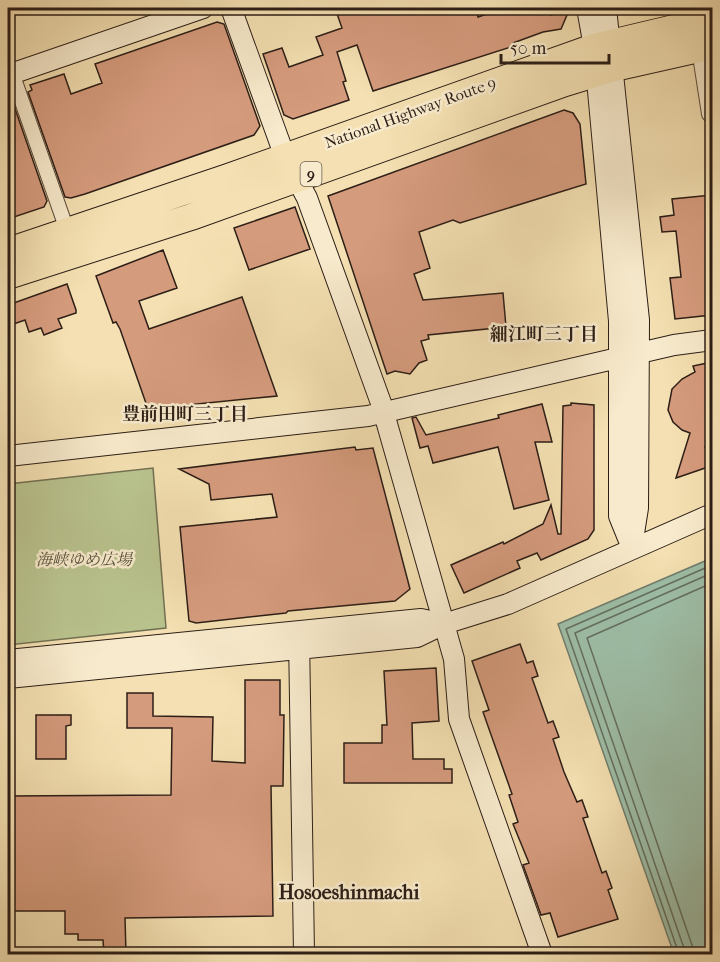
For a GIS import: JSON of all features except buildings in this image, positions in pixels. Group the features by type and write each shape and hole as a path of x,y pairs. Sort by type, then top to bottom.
{"highway":[{"name":"National Highway Route 9","path":"8,276 190,217 291,168 603,44 712,19"},
{"name":"National Highway Route 9","path":"8,251 67,230 291,168 604,70 706,47"}],"street":[{"path":"67,230 10,74 203,8"},
{"path":"231,8 384,413 454,659 459,719 542,954"},
{"path":"587,8 603,44"},
{"path":"606,8 603,44 604,70 620,358 619,516 632,548"},
{"path":"706,47 712,117"},
{"path":"604,70 640,353 638,508 632,548"},
{"path":"8,456 310,424 384,413 640,353 712,339"},
{"path":"8,678 299,640 421,619 444,624 508,604 712,514"},
{"path":"8,660 299,640"},
{"path":"299,640 304,954"}],"green space":[{"name":"海峡ゆめ広場","path":"153,468 166,628 8,645 8,484"}],"water":[{"path":"712,558 712,954 674,954 558,624"}],"district":[{"name":"細江町三丁目","path":"544,334"},
{"name":"豊前田町三丁目","path":"185,414"},
{"name":"Hosoeshinmachi","path":"349,892"}]}
